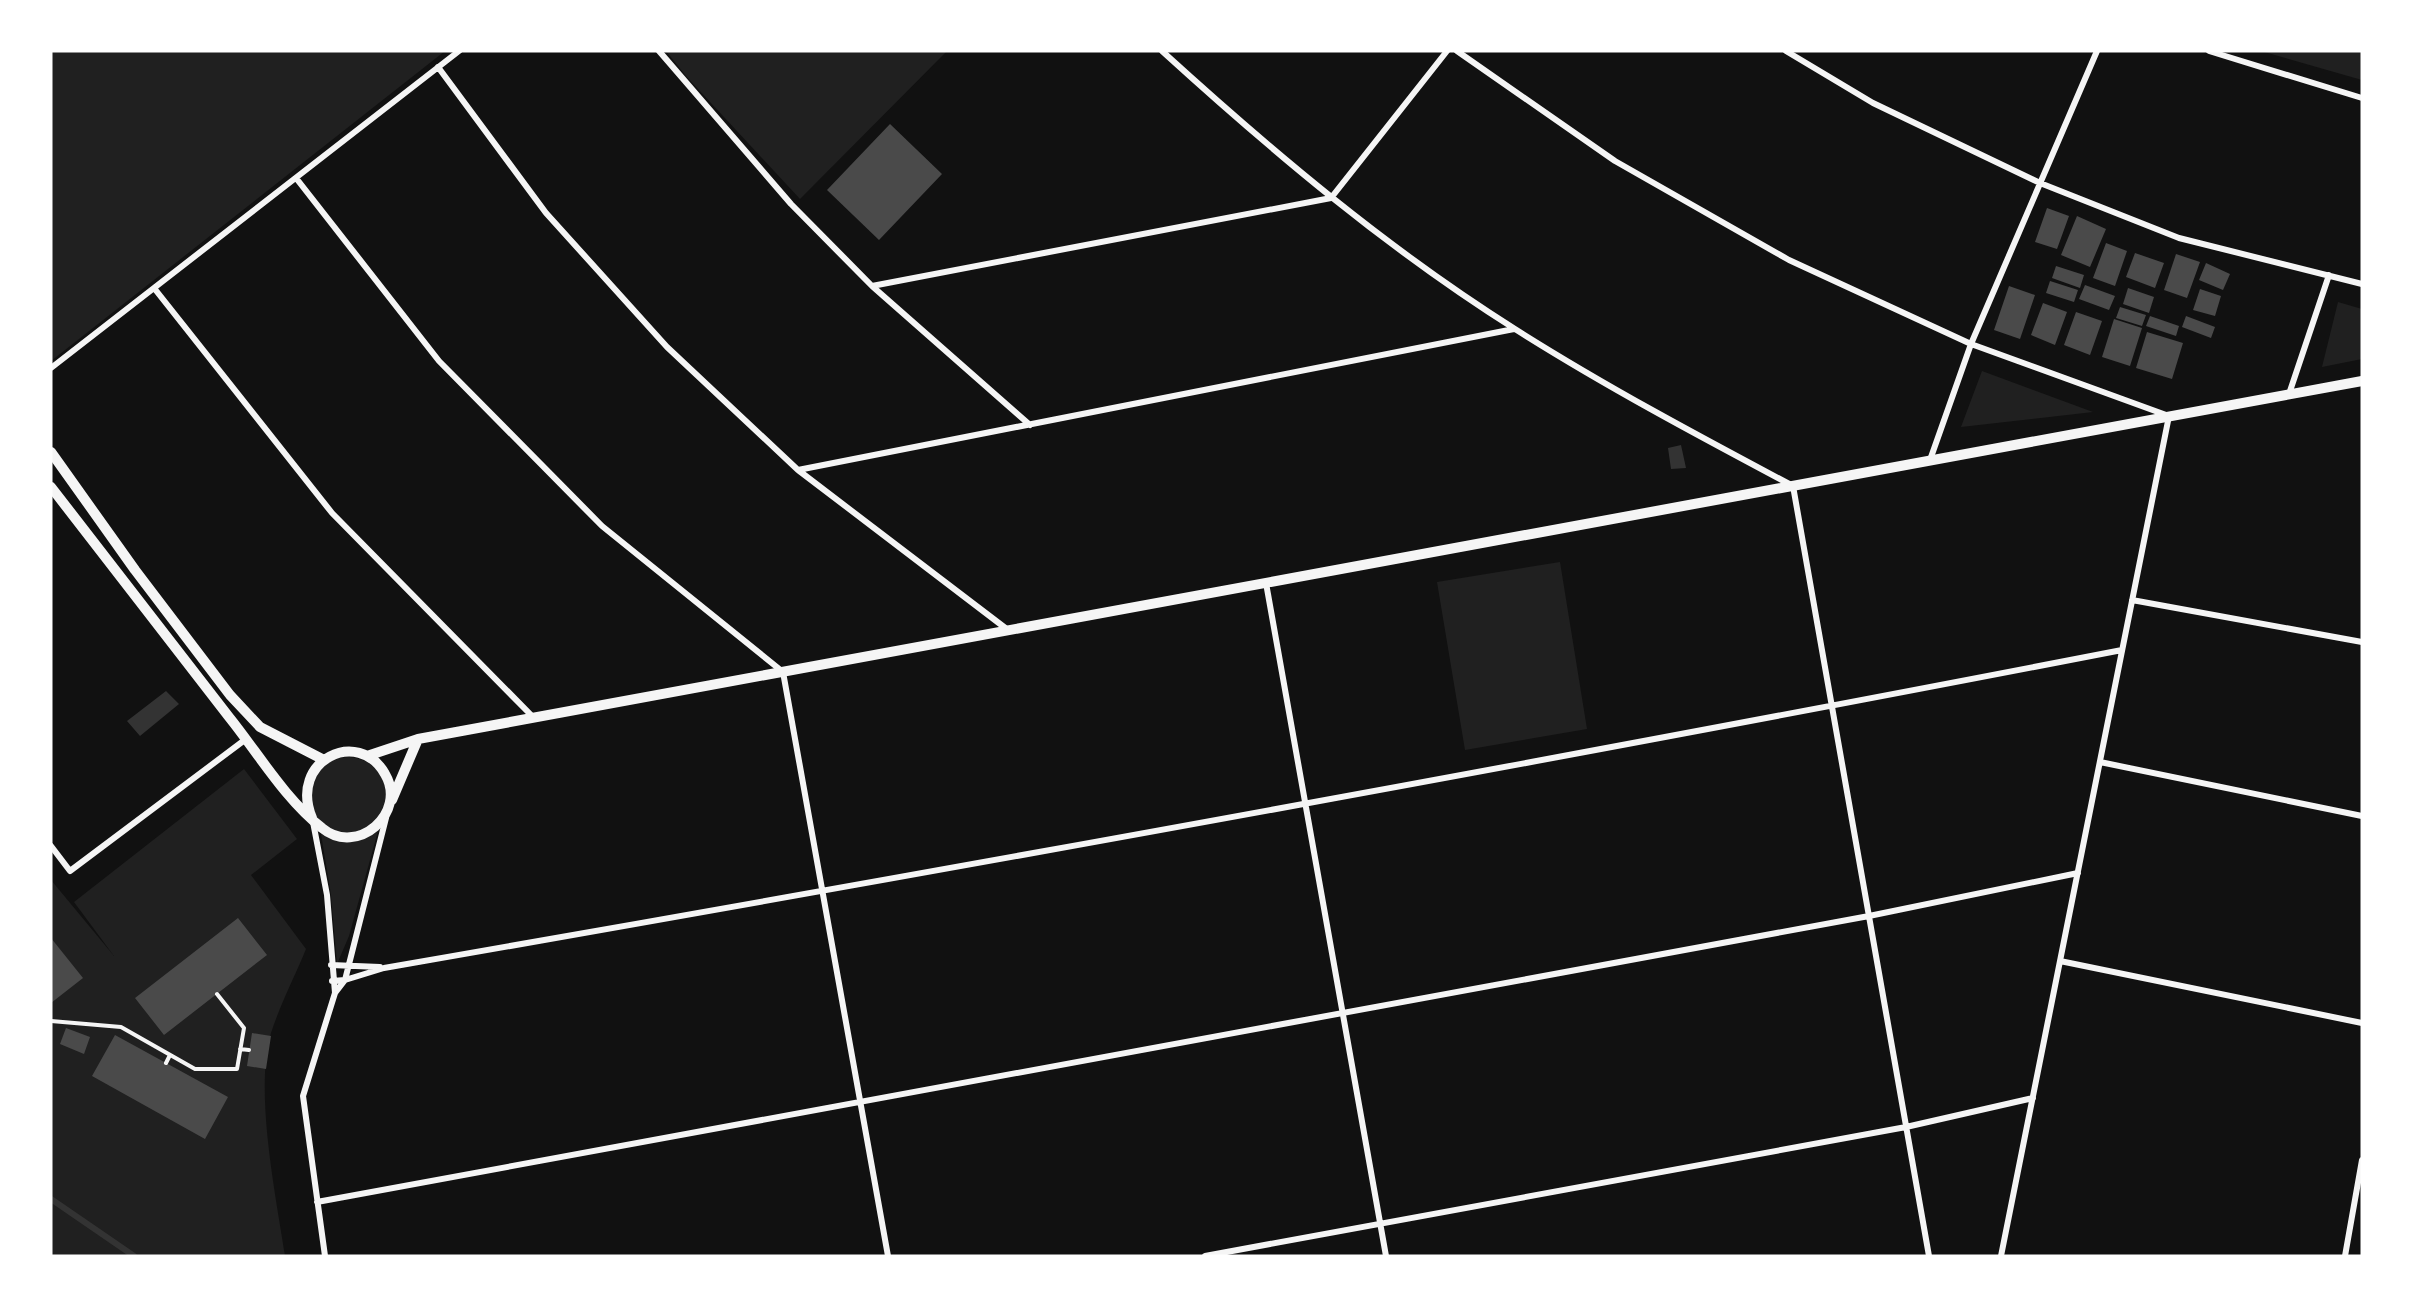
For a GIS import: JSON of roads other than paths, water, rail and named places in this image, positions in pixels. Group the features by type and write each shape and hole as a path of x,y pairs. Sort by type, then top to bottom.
{"street":[{"path":"51,368 459,51"},
{"path":"659,51 791,204 872,286 1030,425"},
{"path":"1162,51 1238,120 1331,198 1421,265 1514,329 1651,411 1793,486"},
{"path":"872,286 1331,198 1447,51"},
{"path":"1457,51 1615,161 1789,260 1971,344 2169,416"},
{"path":"1786,51 1874,103 2040,183 2179,238 2362,284"},
{"path":"1930,460 1971,344 2097,51"},
{"path":"2210,51 2362,99"},
{"path":"438,67 546,213 667,347 798,470 1008,630"},
{"path":"296,178 439,361 488,411 602,526 783,672 888,1256"},
{"path":"2289,394 2329,275"},
{"path":"154,288 332,513 533,718"},
{"path":"798,470 1514,329"},
{"path":"335,993 332,981 327,895 306,793 308,780 324,760 345,752 367,756 418,739 2362,381"},
{"path":"2001,1256 2169,416"},
{"path":"51,452 135,570 230,695 260,727 324,760"},
{"path":"1793,486 1929,1256"},
{"path":"51,487 246,738 275,780 327,831 345,838 371,831 388,810 390,786 386,774 367,756"},
{"path":"122,579 135,570"},
{"path":"1266,583 1386,1256"},
{"path":"2132,600 2362,642"},
{"path":"332,981 345,980 384,968 822,892 2122,650"},
{"path":"51,846 70,871 246,738"},
{"path":"325,1256 303,1096 335,993 345,980 388,810 418,739"},
{"path":"2100,762 2362,816"},
{"path":"317,1202 1869,916 2078,873"},
{"path":"2060,961 2362,1023"},
{"path":"332,965 348,964 384,968"},
{"path":"1205,1256 1906,1127 2033,1098"},
{"path":"2345,1256 2362,1160"}],"waterway":[{"path":"51,1199 134,1256"}]}
